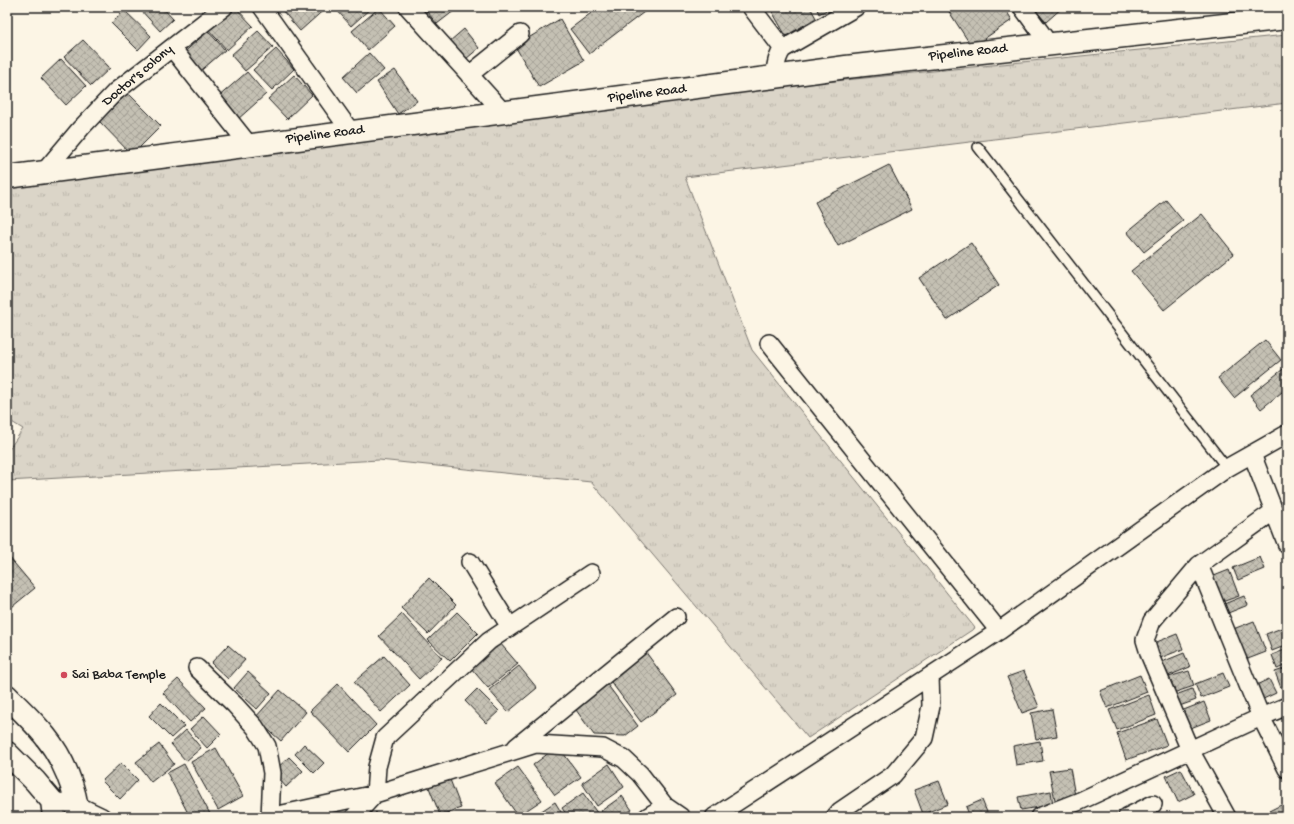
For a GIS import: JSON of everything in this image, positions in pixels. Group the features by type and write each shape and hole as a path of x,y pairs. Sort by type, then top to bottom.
{"street":[{"name":"Doctor's colony","path":"44,172 81,128 115,92 224,7"},
{"path":"262,7 352,132"},
{"path":"408,7 503,112"},
{"path":"751,7 783,49"},
{"path":"774,77 779,53 783,49 856,7"},
{"path":"1022,7 1048,44"},
{"name":"Pipeline Road","path":"8,175 44,172 846,67 1287,18"},
{"path":"469,75 520,34"},
{"path":"172,48 249,145"},
{"path":"769,343 998,631"},
{"path":"714,817 998,631 1227,468 1287,434"},
{"path":"1252,454 1287,545"},
{"path":"1226,817 1190,750 1150,656 1145,640 1152,621 1199,565 1274,511"},
{"path":"470,562 510,627"},
{"path":"1199,565 1261,717 1287,769"},
{"path":"354,817 375,794 376,767 385,738 489,641 591,573"},
{"path":"509,752 676,617"},
{"path":"196,668 235,705 255,727 267,746 272,772 270,817 375,794 536,744 602,748 624,759 640,774 665,806 681,817"},
{"path":"835,817 840,811 893,775 924,738 931,706 930,676"},
{"path":"7,696 45,736 67,770 78,811"},
{"path":"1040,817 1080,801 1287,706"},
{"path":"7,753 35,781 53,809 78,811 102,817"},
{"path":"1128,817 1153,804"},
{"path":"647,817 665,806"}],"lane":[{"path":"978,147 1227,468"}],"green space":[{"path":"1287,35 1287,103 685,177 752,350 975,628 808,738 591,482 379,460 7,481 7,452 23,429 7,419 7,186 629,102"}],"building":[{"path":"138,7 162,7 173,19 160,31"},
{"path":"228,7 235,7 253,26 227,50 206,27"},
{"path":"283,7 327,7 300,31 281,9"},
{"path":"372,7 351,26 335,8"},
{"path":"423,7 459,7 437,24"},
{"path":"599,7 647,7 648,9 589,54 570,29"},
{"path":"810,7 816,18 786,36 770,8"},
{"path":"816,7 832,7 819,14"},
{"path":"946,7 1004,7 1012,20 972,47"},
{"path":"1032,7 1063,7 1046,22"},
{"path":"379,8 395,26 368,50 352,31"},
{"path":"124,10 151,36 138,50 111,23"},
{"path":"560,19 584,61 539,87 515,46"},
{"path":"464,29 479,48 466,59 450,41"},
{"path":"208,31 225,50 197,74 180,56"},
{"path":"258,31 273,47 245,71 231,55"},
{"path":"83,40 110,68 91,86 64,57"},
{"path":"276,49 294,69 272,90 253,70"},
{"path":"369,53 384,70 357,93 343,77"},
{"path":"61,59 86,86 66,105 41,78"},
{"path":"395,70 417,101 398,114 377,82"},
{"path":"247,72 266,94 237,120 217,98"},
{"path":"294,75 312,95 287,119 268,99"},
{"path":"128,93 161,126 132,155 99,121"},
{"path":"889,165 912,209 838,246 815,202"},
{"path":"1166,200 1183,221 1144,252 1127,232"},
{"path":"1202,214 1234,254 1164,310 1131,271"},
{"path":"971,243 999,285 947,320 919,278"},
{"path":"1265,340 1281,360 1234,398 1218,378"},
{"path":"1287,366 1287,388 1261,409 1250,395"},
{"path":"9,557 35,588 7,611 7,558"},
{"path":"1260,557 1265,569 1238,580 1233,568"},
{"path":"1229,570 1239,596 1219,603 1209,578"},
{"path":"429,578 456,605 428,634 401,608"},
{"path":"1244,596 1248,605 1223,615 1219,606"},
{"path":"457,612 478,633 450,661 428,640"},
{"path":"402,614 442,658 419,679 379,636"},
{"path":"1254,621 1266,652 1240,662 1228,631"},
{"path":"1287,626 1287,645 1272,651 1266,634"},
{"path":"1177,634 1183,649 1155,660 1149,645"},
{"path":"500,643 518,664 488,688 470,667"},
{"path":"228,645 245,660 228,679 211,663"},
{"path":"1287,649 1287,665 1277,669 1272,655"},
{"path":"645,651 677,695 641,722 608,678"},
{"path":"1184,653 1190,667 1163,678 1157,664"},
{"path":"384,656 410,685 381,712 354,682"},
{"path":"519,666 537,688 508,712 489,690"},
{"path":"1287,668 1287,686 1281,688 1275,672"},
{"path":"1024,671 1039,707 1022,713 1007,677"},
{"path":"1189,671 1194,686 1170,694 1165,678"},
{"path":"248,672 271,693 257,709 234,688"},
{"path":"1223,673 1229,687 1201,698 1195,684"},
{"path":"1140,675 1147,692 1107,708 1100,691"},
{"path":"178,679 206,708 190,722 163,693"},
{"path":"1269,679 1276,693 1259,701 1252,687"},
{"path":"604,680 638,726 625,736 594,735 571,703"},
{"path":"338,684 376,725 349,752 310,711"},
{"path":"477,689 499,711 486,723 465,701"},
{"path":"1192,689 1196,700 1174,708 1170,697"},
{"path":"280,690 306,712 281,741 255,718"},
{"path":"1149,695 1156,715 1117,730 1109,710"},
{"path":"1204,702 1211,720 1183,731 1176,713"},
{"path":"161,703 184,726 171,738 149,716"},
{"path":"1052,709 1057,736 1036,739 1031,713"},
{"path":"204,716 221,734 207,748 190,729"},
{"path":"1157,719 1167,745 1126,760 1117,733"},
{"path":"186,730 201,748 186,761 171,744"},
{"path":"1040,741 1043,761 1016,765 1013,746"},
{"path":"159,744 174,764 151,782 136,762"},
{"path":"304,744 324,763 314,773 295,754"},
{"path":"558,746 581,777 555,795 533,765"},
{"path":"216,748 243,796 218,810 191,762"},
{"path":"289,757 303,771 286,787 273,772"},
{"path":"121,763 138,780 120,799 102,781"},
{"path":"184,764 210,814 204,817 190,817 167,773"},
{"path":"609,764 624,787 597,806 582,783"},
{"path":"518,767 542,800 518,816 495,783"},
{"path":"1070,768 1075,796 1055,800 1049,771"},
{"path":"1181,769 1194,794 1178,802 1166,776"},
{"path":"449,777 461,808 440,815 428,785"},
{"path":"939,781 948,804 923,814 914,790"},
{"path":"1051,791 1053,805 1021,810 1018,797"},
{"path":"583,793 600,817 568,817 562,808"},
{"path":"622,796 632,810 621,817 606,817 601,811"},
{"path":"982,800 989,817 970,817 966,807"},
{"path":"555,802 564,817 543,817 540,812"},
{"path":"1287,802 1287,817 1272,817 1269,811"},
{"path":"376,812 380,817 371,817"}],"place":[{"name":"Sai Baba Temple","path":"64,675"}]}
